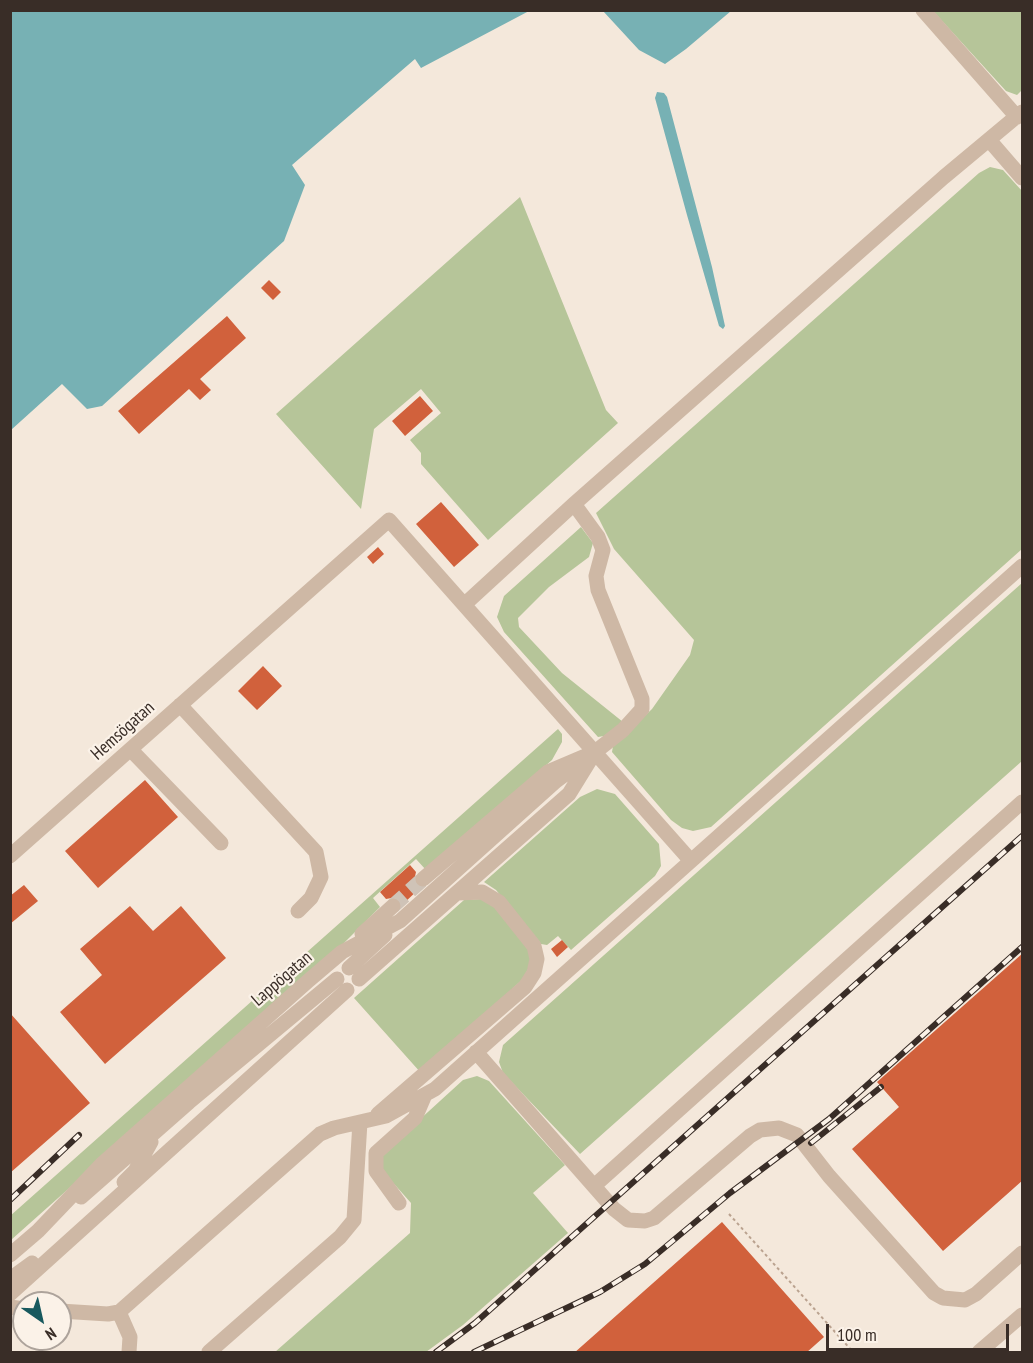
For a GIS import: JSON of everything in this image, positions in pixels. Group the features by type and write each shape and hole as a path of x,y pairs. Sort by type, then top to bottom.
{"street":[{"path":"691,861 465,604 574,504 944,177 1020,115 923,10"},
{"path":"990,141 1023,178"},
{"path":"423,879 548,772 595,752 632,721 642,709 642,699 598,590 596,576 603,550 574,504"},
{"name":"Hemsögatan","path":"10,856 389,520 465,604"},
{"path":"72,1312 108,1314 119,1312 320,1134 386,1116 424,1098 1023,566"},
{"path":"180,705 316,852 321,877 311,898 298,910"},
{"path":"130,750 221,843"},
{"path":"400,921 354,973 458,893 569,794 595,752"},
{"name":"Lappögatan","path":"10,1255 38,1231 103,1163 342,952 400,921 556,781 595,752"},
{"path":"594,1186 1023,802"},
{"path":"209,1353 340,1237 354,1220 365,1121 525,987 534,973 537,959 534,946 495,898 482,892 458,893"},
{"path":"342,952 393,906"},
{"path":"10,1294 342,984 189,1102 157,1132 38,1231"},
{"path":"476,1052 594,1186 628,1220 645,1221 661,1214 750,1136 760,1130 779,1128 797,1135 829,1176 934,1293 943,1298 965,1300 976,1294 1023,1253"},
{"path":"399,1203 376,1171 376,1153 415,1118 424,1098"},
{"path":"10,1279 32,1263 123,1182 139,1164 157,1132"},
{"path":"119,1312 130,1337 129,1353"},
{"path":"980,1353 1023,1315"}],"path":[{"path":"729,1214 853,1353"}],"green space":[{"path":"933,11 1022,11 1022,90 1017,95 1006,91"},
{"path":"990,167 1003,170 1022,191 1022,549 711,827 693,831 682,828 671,820 612,752 613,746 652,709 690,655 694,640 614,549 596,513 979,173"},
{"path":"520,197 606,410 618,423 488,540 421,464 421,453 410,440 441,413 421,389 374,429 361,509 276,414"},
{"path":"581,527 593,543 589,557 549,587 518,618 519,627 562,673 623,722 604,736 598,737 504,632 497,617 504,596"},
{"path":"1022,583 1022,761 580,1154 503,1073 499,1062 503,1045"},
{"path":"558,729 562,734 562,742 552,760 426,870 416,859 373,898 380,907 341,946 11,1240 10,1216"},
{"path":"597,789 615,794 659,844 661,866 655,876 571,950 558,936 547,945 541,944 496,890 484,882 580,797"},
{"path":"481,899 491,903 526,941 531,962 524,978 421,1073 354,998 464,900"},
{"path":"477,1076 489,1081 565,1165 533,1193 568,1233 463,1325 426,1352 275,1352 410,1233 411,1203 380,1168 383,1153 463,1080"}],"water":[{"path":"11,10 529,11 421,68 415,59 292,165 305,185 284,241 102,406 87,409 62,384 11,430"},
{"path":"603,11 731,11 665,64 639,50"},
{"path":"657,92 664,93 667,97 712,267 725,326 723,329 719,326 687,215 655,98"}],"building":[{"path":"269,280 281,292 273,300 261,288"},
{"path":"227,316 246,338 200,379 211,390 200,400 189,389 139,434 118,411"},
{"path":"420,396 433,411 405,436 392,421"},
{"path":"441,502 479,545 454,567 416,524"},
{"path":"378,547 384,554 373,564 367,557"},
{"path":"263,666 282,686 257,710 238,691"},
{"path":"145,780 178,817 98,888 65,851"},
{"path":"410,865 416,872 414,881 420,888 403,904 397,897 386,899 380,892"},
{"path":"24,885 38,901 10,924 10,896"},
{"path":"130,906 153,931 181,906 226,958 105,1064 60,1012 102,975 80,949"},
{"path":"562,940 568,947 557,957 551,949"},
{"path":"1023,953 1023,1180 943,1251 852,1149 899,1107 877,1082"},
{"path":"10,1013 90,1103 10,1173"},
{"path":"722,1222 824,1337 806,1353 574,1353"}],"tunnel":[{"path":"393,906 423,879"}],"railway":[{"path":"436,1352 475,1323 1022,836"},
{"path":"474,1352 600,1292 645,1264 730,1193 829,1119 1022,947"},
{"path":"811,1143 881,1087"},
{"path":"10,1200 79,1135"}]}
